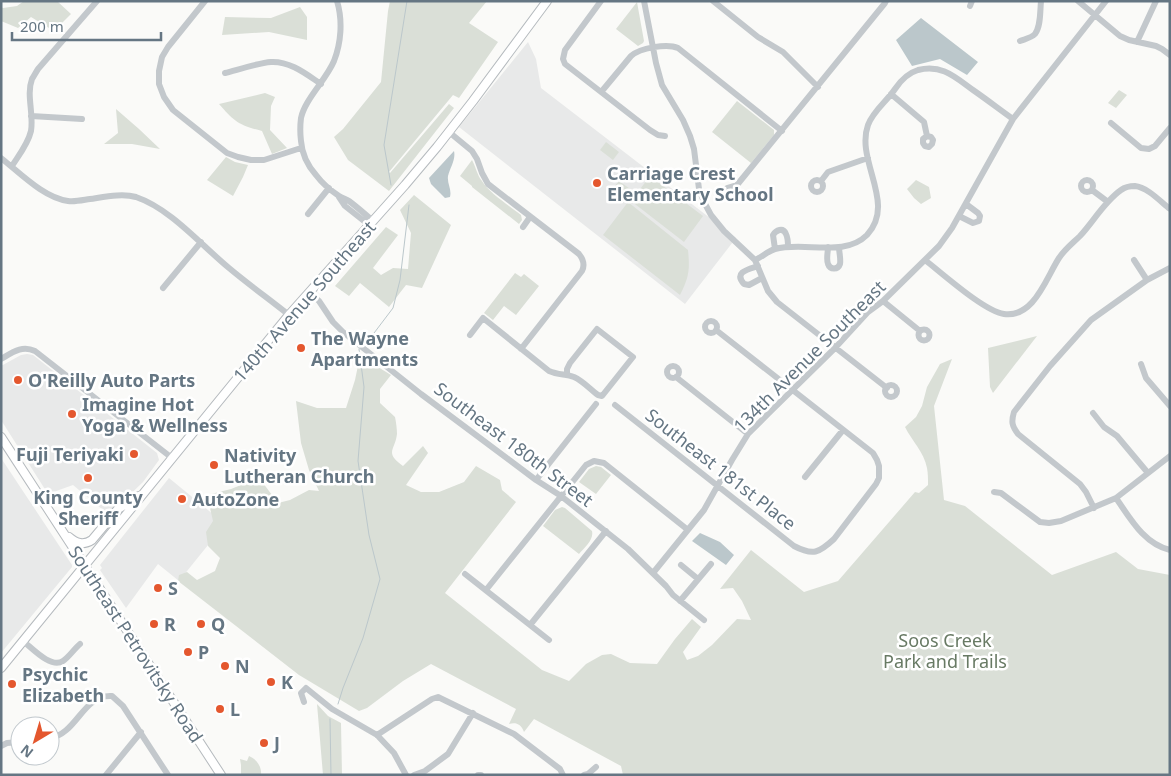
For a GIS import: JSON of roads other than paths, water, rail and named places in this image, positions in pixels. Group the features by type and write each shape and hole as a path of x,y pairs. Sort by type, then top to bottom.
{"main road":[{"name":"140th Avenue Southeast","path":"1,668 289,315 406,185 473,101 547,1"},
{"name":"Southeast Petrovitsky Road","path":"1,437 221,775"},
{"path":"65,534 78,543 92,540 118,509 144,492"}],"street":[{"path":"12,166 26,143 30,132 30,88 32,79 38,69 97,1"},
{"path":"205,1 162,57 159,84 164,97 173,110 227,153 251,160 264,160 301,148"},
{"path":"337,1 341,18 339,41 333,63 302,116 300,128 301,148 307,164 316,175 338,196 349,201 371,223"},
{"path":"601,1 564,50 563,59 565,64 650,130 658,135 665,136"},
{"path":"644,1 662,85 690,136 694,149 699,189 711,215 724,231 757,263 768,291 777,302 887,388"},
{"path":"712,1 758,37 783,52 818,87"},
{"path":"1020,41 1030,37 1038,28 1041,1"},
{"path":"1078,1 1120,36 1156,46 1170,54"},
{"name":"134th Avenue Southeast","path":"653,573 704,510 748,434 836,348 868,312 883,301 925,260 948,234 1012,120 1106,1"},
{"path":"1137,42 1156,1"},
{"path":"727,188 737,185 887,2"},
{"path":"602,92 635,52 673,46 782,131"},
{"path":"225,73 270,62 284,64 303,72 320,84"},
{"path":"762,278 746,285 740,280 742,272 775,249 788,247 839,247 857,242 873,227 878,216 879,204 868,158 866,142 868,126 876,112 901,80 914,72 928,68 939,69 953,75 1012,120"},
{"path":"891,94 924,122 927,136"},
{"path":"31,116 82,119"},
{"path":"1111,123 1141,148 1148,149 1155,146 1170,128"},
{"path":"449,132 472,151 488,184 579,254 584,264 582,271 521,349"},
{"path":"1,158 47,194 56,198 78,201 116,196 134,196 150,204 170,216 228,268 289,315"},
{"path":"821,181 828,172 868,158"},
{"path":"925,260 988,309 1002,314 1013,314 1030,305 1044,286 1059,258 1120,191 1128,186 1136,186 1144,189 1170,209"},
{"path":"308,214 329,188"},
{"path":"1092,190 1108,202"},
{"path":"959,216 973,222 979,220 980,216 978,213 966,204"},
{"path":"523,227 530,217"},
{"path":"775,249 773,235 775,231 780,230 785,233 788,247"},
{"path":"163,288 201,242"},
{"path":"828,247 828,264 834,268 838,267 840,263 839,247"},
{"path":"1134,260 1148,280"},
{"path":"1094,508 1080,484 1018,434 1013,427 1014,412 1050,366 1092,320 1148,280 1170,268"},
{"name":"Southeast 180th Street","path":"309,292 319,301 333,322 343,332 415,389 606,531 653,573 672,595 704,620"},
{"path":"883,301 920,331"},
{"path":"470,335 482,318 550,371 576,378 598,396 602,396 633,357 597,329 570,363 567,375"},
{"path":"716,330 843,430 805,477"},
{"path":"1,359 18,350 28,348 36,351 172,458"},
{"path":"1141,364 1146,378 1170,406"},
{"path":"676,377 748,434"},
{"path":"536,480 596,404"},
{"name":"Southeast 181st Place","path":"615,405 794,546 810,552 817,552 834,539 879,478 877,460 873,454 843,430"},
{"path":"1093,413 1104,427 1118,436 1148,473"},
{"path":"994,492 1000,492 1040,522 1060,521 1116,498 1170,456"},
{"path":"486,590 586,465 594,461 604,463 688,530"},
{"path":"1116,498 1142,533 1170,550"},
{"path":"530,625 606,531"},
{"path":"680,601 711,564"},
{"path":"681,565 698,579"},
{"path":"465,574 549,640"},
{"path":"23,641 46,660 56,663 64,660 80,644"},
{"path":"304,702 301,693 306,688 332,709 377,735 394,753 406,775"},
{"path":"60,734 68,729 91,703 100,697 112,696 123,706 168,775"},
{"path":"377,735 438,696 514,734 560,769 563,775"},
{"path":"414,775 425,771 448,754 472,713"},
{"path":"106,775 141,732"},
{"path":"584,775 596,767"}],"waterway":[{"path":"391,185 384,145 407,1"},
{"path":"368,341 393,308 400,280 409,205"},
{"path":"338,704 363,638 380,579 369,535 358,461 364,387 359,349"},
{"path":"330,719 331,775"}],"place":[{"name":"Carriage Crest Elementary School","path":"597,183"},
{"name":"The Wayne Apartments","path":"301,348"},
{"name":"O'Reilly Auto Parts","path":"18,380"},
{"name":"Imagine Hot Yoga & Wellness","path":"72,414"},
{"name":"Fuji Teriyaki","path":"134,454"},
{"name":"Nativity Lutheran Church","path":"214,465"},
{"name":"King County Sheriff","path":"88,478"},
{"name":"AutoZone","path":"182,499"},
{"name":"S","path":"158,588"},
{"name":"R","path":"154,624"},
{"name":"Q","path":"201,624"},
{"name":"P","path":"188,652"},
{"name":"N","path":"225,666"},
{"name":"K","path":"271,682"},
{"name":"Psychic Elizabeth","path":"12,684"},
{"name":"L","path":"220,709"},
{"name":"J","path":"264,743"}],"park label":[{"name":"Soos Creek Park and Trails","path":"945,650"}]}
